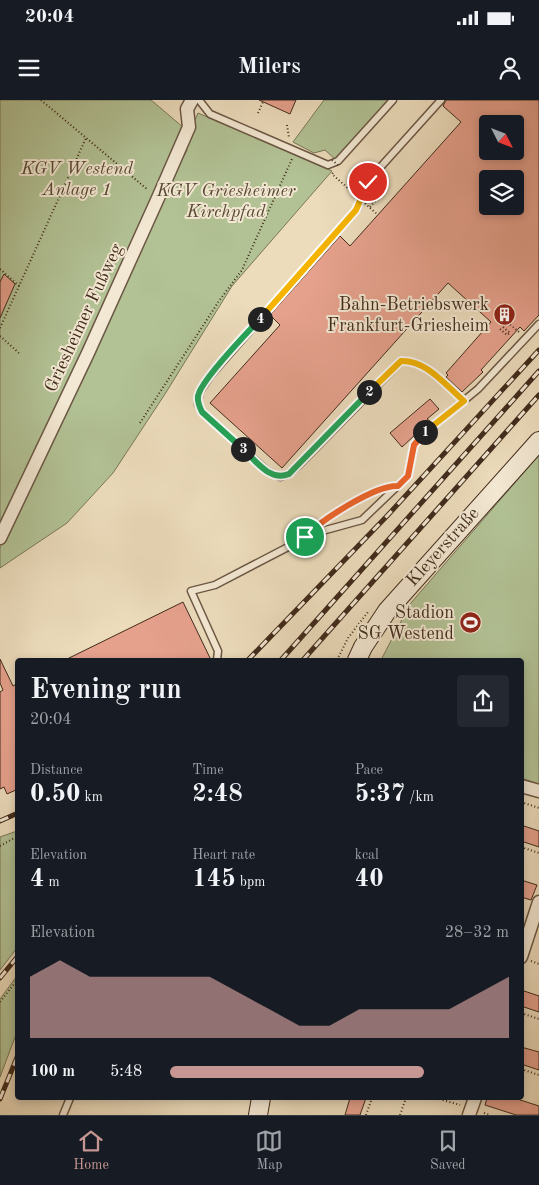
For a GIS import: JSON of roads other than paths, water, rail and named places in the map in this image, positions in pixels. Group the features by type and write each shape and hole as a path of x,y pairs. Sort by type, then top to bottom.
{"street":[{"name":"Griesheimer Fußweg","path":"0,538 88,353 158,198 189,127 190,104"},
{"name":"Kleyerstraße","path":"358,658 386,611 539,441"},
{"path":"524,787 539,791"},
{"path":"524,948 539,902"},
{"path":"258,1115 260,1100"},
{"path":"469,1115 474,1100"}],"lane":[{"path":"199,100 210,114 322,163 334,164 393,100"},
{"path":"441,100 368,182 356,210 210,376 199,393 198,404 209,419 262,467 271,474 280,477 289,474 298,466 401,361 415,362 425,367 464,401"},
{"path":"217,658 218,651 191,591 215,585 305,537 362,520 408,476 414,445 417,440 464,401 539,324"},
{"path":"63,1115 69,1100"}],"railway":[{"path":"250,658 387,516 539,350"},
{"path":"283,658 539,371"},
{"path":"305,658 539,395"},
{"path":"0,821 15,814"},
{"path":"0,978 15,960"},
{"path":"0,1099 15,1062"}],"place":[{"name":"Bahn-Betriebswerk Frankfurt-Griesheim","path":"505,315"},
{"name":"Stadion SG Westend","path":"470,623"}],"park label":[{"name":"KGV Westend Anlage 1","path":"77,179"},
{"name":"KGV Griesheimer Kirchpfad","path":"226,201"}]}
